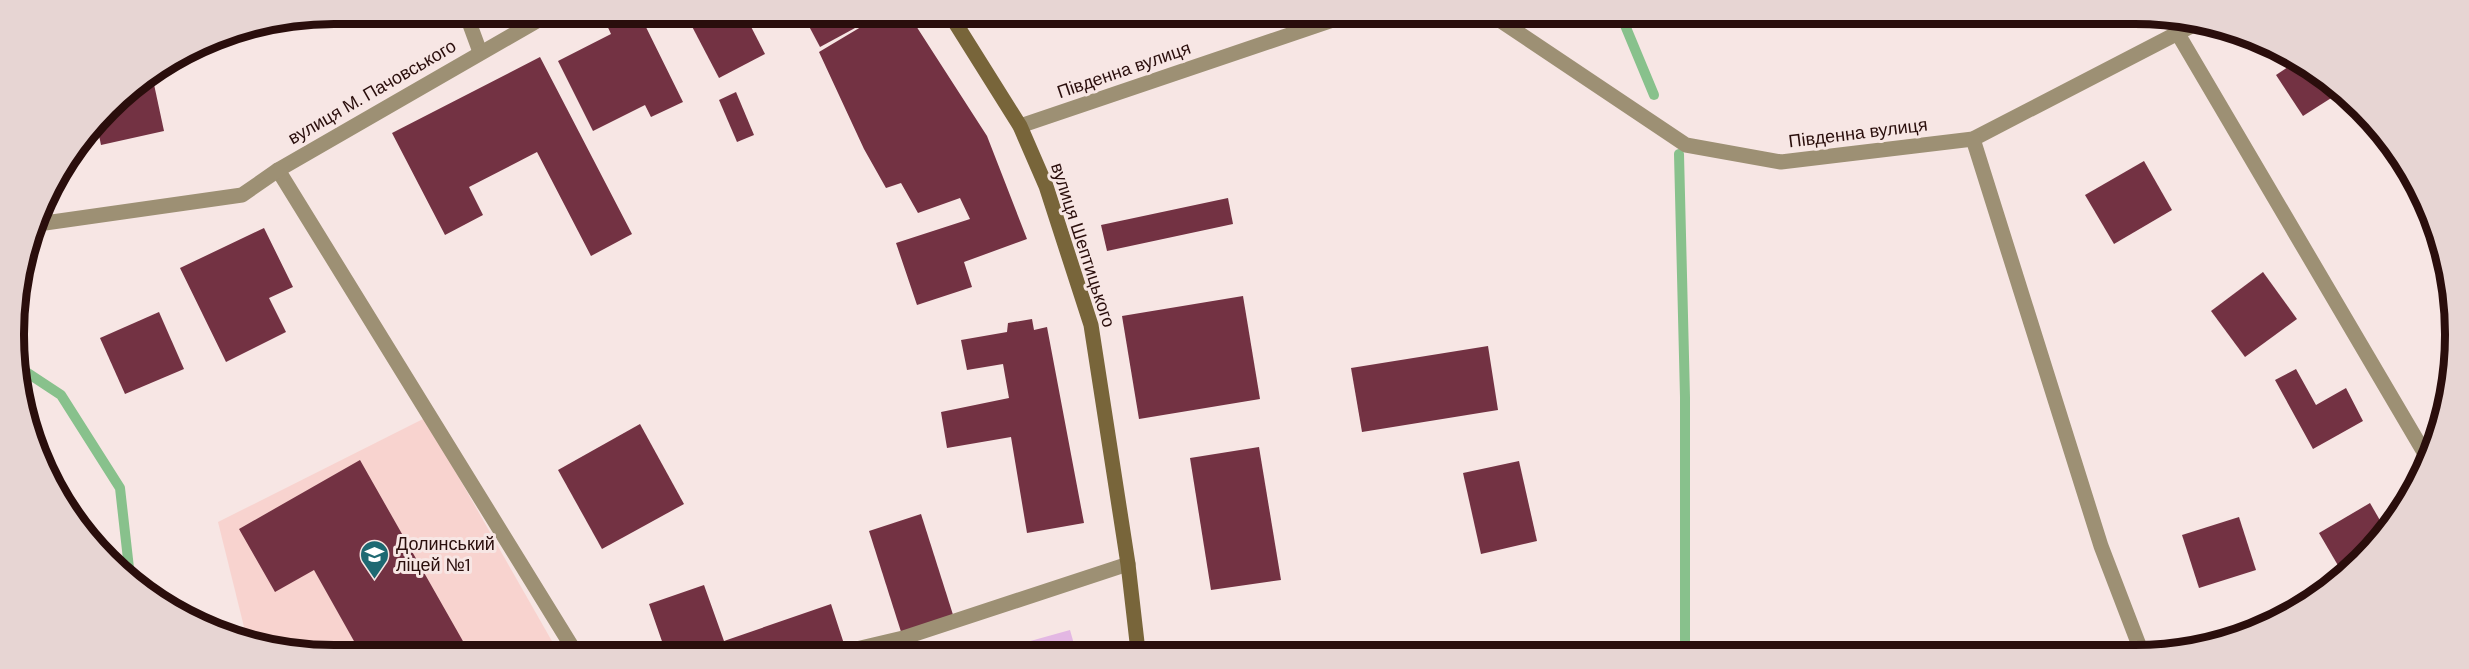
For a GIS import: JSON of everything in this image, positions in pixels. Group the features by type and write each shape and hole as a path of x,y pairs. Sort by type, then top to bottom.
{"street":[{"path":"470,24 480,52"},
{"name":"вулиця М. Пачовського","path":"45,223 242,195 278,170 531,24"},
{"name":"вулиця Шептицького","path":"957,24 1020,126 1046,186 1091,326 1128,564 1137,645"},
{"name":"Південна вулиця","path":"1020,126 1321,24"},
{"name":"Південна вулиця","path":"1505,24 1686,146 1781,162 1973,139 2187,29"},
{"path":"2178,34 2422,450"},
{"path":"1973,139 2102,546 2139,645"},
{"path":"278,170 571,645"},
{"path":"871,645 934,628 1128,564"}],"shaded area":[{"name":"Долинський ліцей №1","path":"425,418 554,645 334,645 294,642 245,632 218,522"},
{"path":"1070,630 1074,645 1016,645"}],"building":[{"path":"606,24 644,24 683,102 651,117 645,105 593,131 558,61 611,34"},
{"path":"691,24 750,24 765,54 719,78"},
{"path":"808,24 862,24 820,47"},
{"path":"866,24 915,24 987,136 1027,239 964,262 972,287 917,305 896,243 970,219 960,198 918,213 901,183 886,188 864,149 819,52"},
{"path":"540,57 632,234 591,256 537,152 469,187 483,215 445,235 392,133"},
{"path":"2290,66 2334,96 2303,116 2276,75"},
{"path":"154,82 164,131 101,145 98,133 130,101"},
{"path":"736,92 754,135 737,142 719,100"},
{"path":"2144,161 2172,210 2114,244 2085,195"},
{"path":"1228,198 1233,224 1107,251 1101,225"},
{"path":"264,228 293,287 269,298 286,332 226,362 180,268"},
{"path":"2263,272 2297,319 2245,357 2211,311"},
{"path":"1243,296 1260,399 1139,419 1122,316"},
{"path":"159,312 184,369 125,394 100,338"},
{"path":"1032,319 1034,330 1047,327 1084,523 1027,533 1011,437 947,448 941,412 1009,398 1003,364 967,370 961,340 1007,332 1008,323"},
{"path":"1488,346 1498,410 1362,432 1351,368"},
{"path":"2296,369 2316,405 2346,388 2363,421 2313,449 2275,380"},
{"path":"640,424 684,504 602,549 558,470"},
{"path":"1259,447 1281,580 1211,590 1190,458"},
{"path":"360,460 465,645 356,645 314,570 275,592 239,529"},
{"path":"1519,461 1537,541 1481,554 1463,473"},
{"path":"2370,503 2382,523 2339,568 2319,533"},
{"path":"921,514 955,621 903,638 869,531"},
{"path":"2239,517 2256,570 2199,588 2182,535"},
{"path":"704,585 724,641 831,604 844,645 663,645 649,604"}],"waterway":[{"path":"1624,24 1654,95"},
{"path":"1679,154 1685,397 1685,645"},
{"path":"27,372 61,395 120,488 129,567"}],"place":[{"name":"Долинський ліцей №1","path":"375,580"}]}
